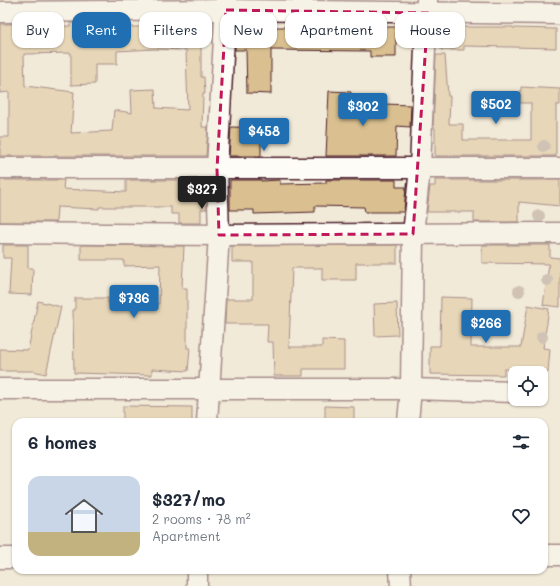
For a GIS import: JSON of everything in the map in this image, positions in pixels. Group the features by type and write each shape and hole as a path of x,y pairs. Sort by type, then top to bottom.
{"street":[{"path":"207,418 219,235 217,168 226,5"},
{"path":"0,12 34,6 226,5 427,6 560,14"},
{"path":"408,418 411,389 413,234 420,168 427,6"},
{"path":"0,168 560,168"},
{"path":"0,233 219,235 560,233"},
{"path":"0,389 411,389 508,392"},
{"path":"548,555 560,555"},
{"path":"0,558 12,558"},
{"path":"196,574 197,586"},
{"path":"400,574 401,586"}],"highlighted area":[{"path":"226,10 428,13 413,234 219,235 217,169"}],"building":[{"path":"70,23 72,23 72,48 131,48 131,27 139,27 139,48 201,48 201,77 204,77 205,94 203,94 202,127 208,127 206,156 0,156 0,137 9,137 9,92 0,93 0,24 12,24 12,48 64,48 64,26 70,26","holes":["154,49 186,50 188,110 156,108 155,89 131,90 132,113 114,110 112,131 71,133 74,92 25,86 24,54 71,53 71,85 95,84 95,64 117,64 117,51"]},
{"path":"277,27 285,27 285,48 387,48 387,27 395,27 396,57 370,57 370,51 271,50 271,94 247,93 246,50 235,50 235,48 277,48"},
{"path":"465,27 556,29 556,48 465,46"},
{"path":"441,48 464,48 464,50 441,50"},
{"path":"436,55 445,55 448,96 450,96 449,124 463,124 463,140 531,140 531,103 520,103 521,87 560,89 560,105 556,105 556,156 435,156 435,128 433,128"},
{"path":"329,91 351,92 350,103 411,105 410,127 397,126 396,156 326,156"},
{"path":"231,127 261,128 261,156 229,156"},
{"path":"0,180 64,180 63,189 126,192 126,180 199,180 199,187 206,187 207,209 201,209 201,223 179,223 179,214 171,214 171,207 99,207 99,209 57,207 56,222 0,222"},
{"path":"230,180 280,180 280,184 326,183 326,180 396,180 396,187 406,187 404,212 365,212 364,207 315,206 315,212 254,214 254,210 230,210"},
{"path":"435,180 560,180 560,206 519,202 519,222 474,222 474,212 427,212 430,186 435,186"},
{"path":"3,245 28,245 28,268 33,268 32,295 9,294 11,258 3,258"},
{"path":"81,245 184,246 182,288 187,288 187,348 190,348 188,371 152,369 152,375 74,373 73,310 75,310 75,298 108,298 108,303 159,304 160,265 124,266 124,260 81,260"},
{"path":"397,245 397,263 356,263 356,280 322,280 322,268 292,268 289,347 322,347 322,340 344,341 344,369 303,369 303,376 274,376 273,342 267,342 268,324 225,324 226,299 253,299 253,262 232,262 232,246"},
{"path":"482,245 550,245 550,257 560,258 560,307 543,305 549,264 482,263"},
{"path":"441,297 472,298 471,347 521,347 528,305 549,309 543,348 550,349 548,373 548,366 508,366 508,369 504,369 504,375 430,374 430,346 440,346"},
{"path":"38,301 61,307 46,374 33,371 0,371 0,349 28,350"},
{"path":"397,303 398,335 375,336 374,304"},
{"path":"123,406 192,407 192,418 123,418"},
{"path":"325,406 354,407 354,418 325,418"}]}
